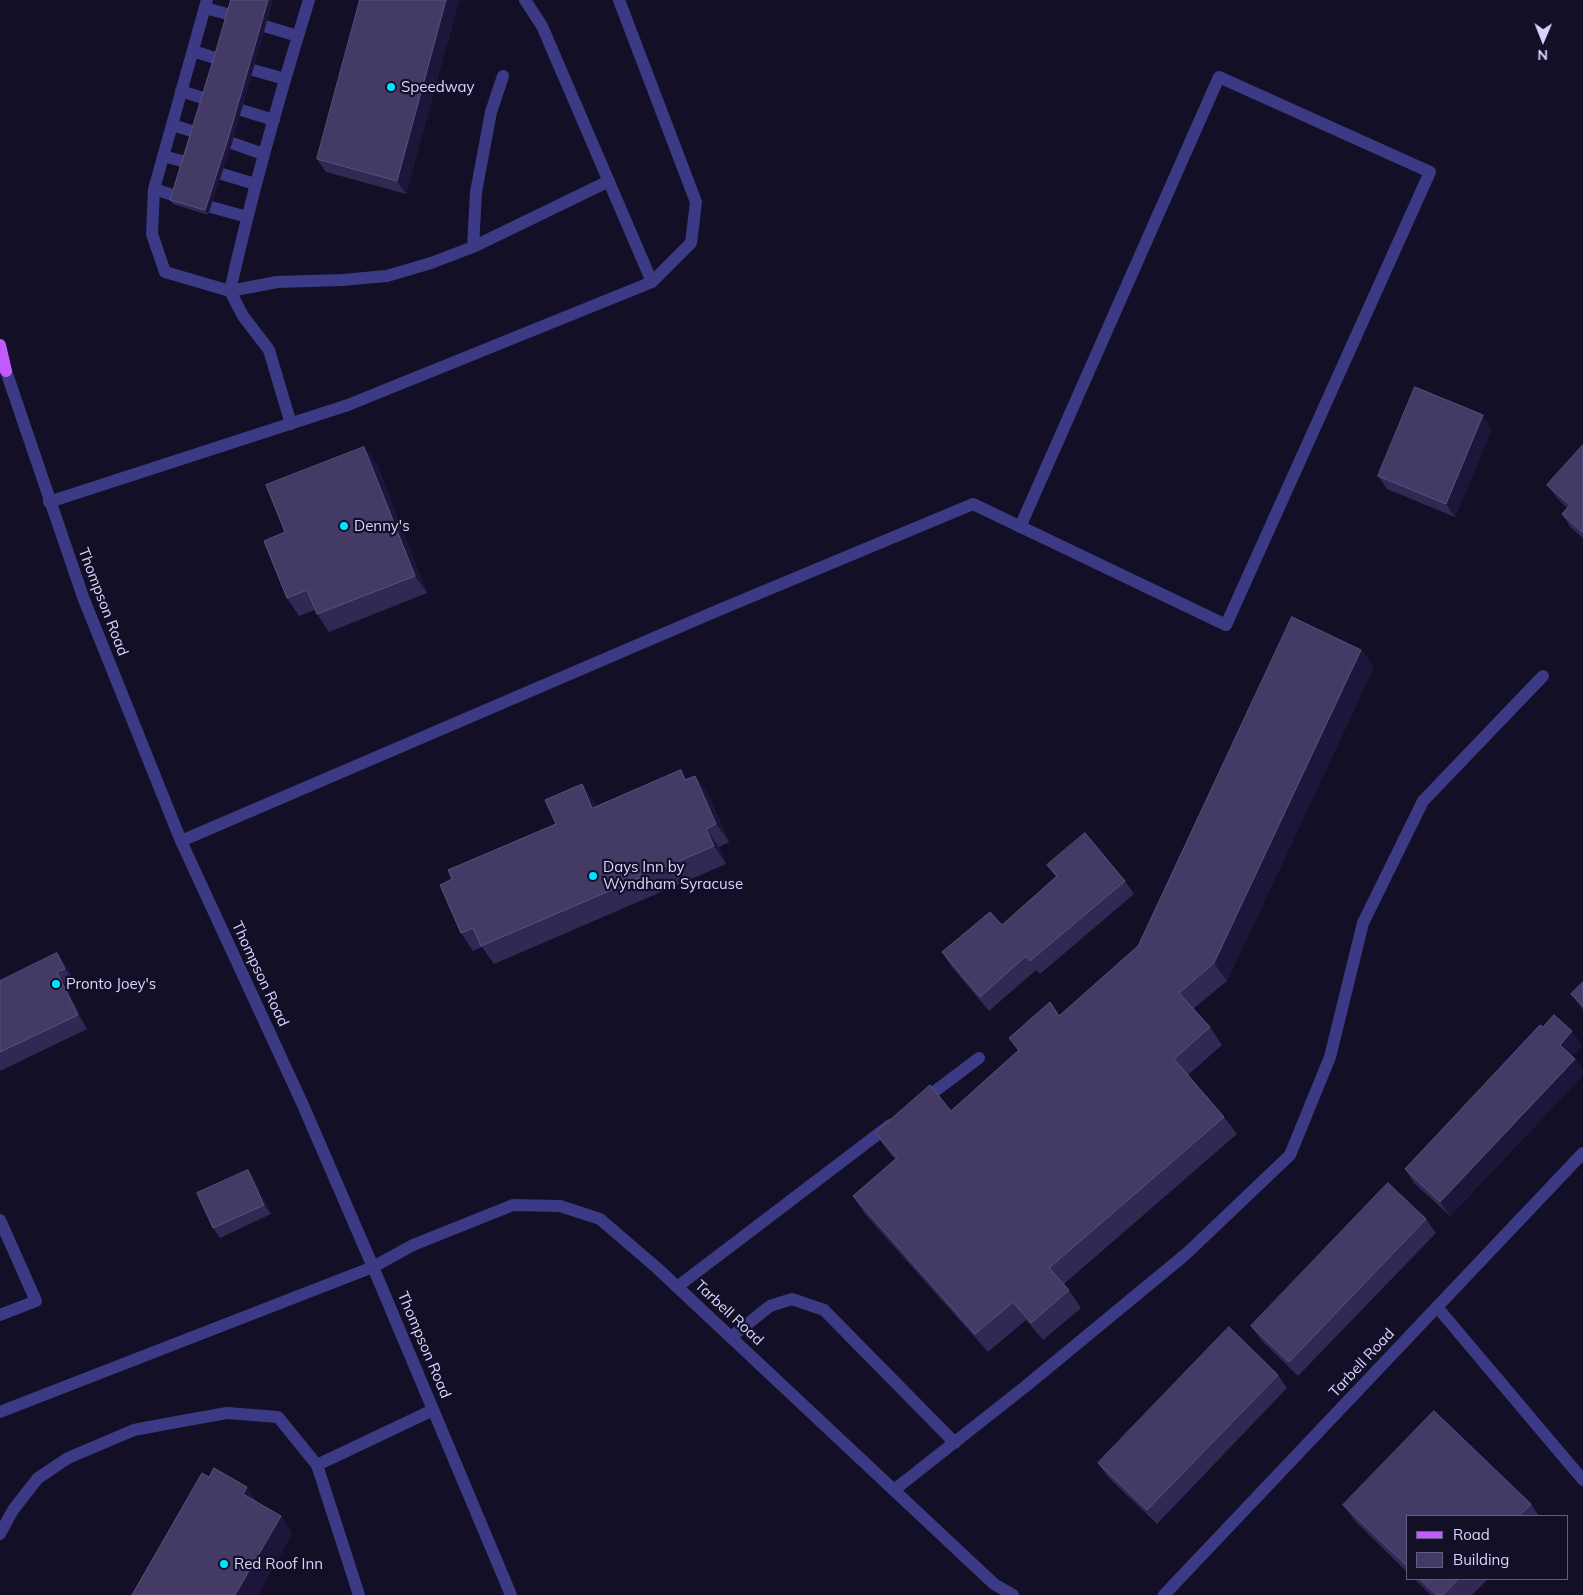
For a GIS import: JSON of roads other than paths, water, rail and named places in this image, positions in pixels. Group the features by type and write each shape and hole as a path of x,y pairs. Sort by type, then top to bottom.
{"main road":[{"path":"0,345 3,365"}],"street":[{"path":"291,424 269,350 243,316 230,292 263,154 309,0"},
{"path":"525,0 542,26 652,282"},
{"path":"49,502 348,406 652,282 691,243 696,202 619,0"},
{"path":"231,15 206,4 154,189 152,234 165,272 230,292 277,282 342,280 387,276 431,263 473,247 608,181"},
{"path":"264,26 298,36"},
{"path":"193,51 218,59"},
{"path":"253,70 285,79"},
{"path":"473,247 476,192 491,112 503,76"},
{"path":"181,842 719,610 973,504 1020,527 1226,625 1430,172 1218,77 1020,527"},
{"path":"182,91 206,100"},
{"path":"241,110 274,120"},
{"path":"172,124 195,132"},
{"path":"232,143 263,154"},
{"path":"163,156 186,162"},
{"path":"222,174 255,184"},
{"path":"154,189 176,196"},
{"path":"211,207 247,217"},
{"name":"Thompson Road","path":"3,365 83,598 181,842 303,1105 511,1595"},
{"path":"894,1490 1026,1386 1186,1254 1290,1155 1330,1057 1362,923 1424,801 1543,676"},
{"path":"677,1287 978,1058"},
{"name":"Tarbell Road","path":"1164,1595 1583,1153"},
{"name":"Tarbell Road","path":"0,1412 373,1267 413,1245 513,1205 560,1206 600,1219 731,1337 994,1584 1013,1595"},
{"path":"0,1220 36,1301 0,1315"},
{"path":"731,1337 770,1306 792,1299 824,1310 955,1442"},
{"path":"1437,1307 1583,1480"},
{"path":"317,1465 433,1410"},
{"path":"0,1534 13,1510 38,1478 68,1458 134,1430 227,1412 278,1417 317,1465 359,1595"}],"place":[{"name":"Speedway","path":"391,87"},
{"name":"Denny's","path":"344,526"},
{"name":"Days Inn by Wyndham Syracuse","path":"593,876"},
{"name":"Pronto Joey's","path":"56,984"},
{"name":"Red Roof Inn","path":"224,1564"}]}
